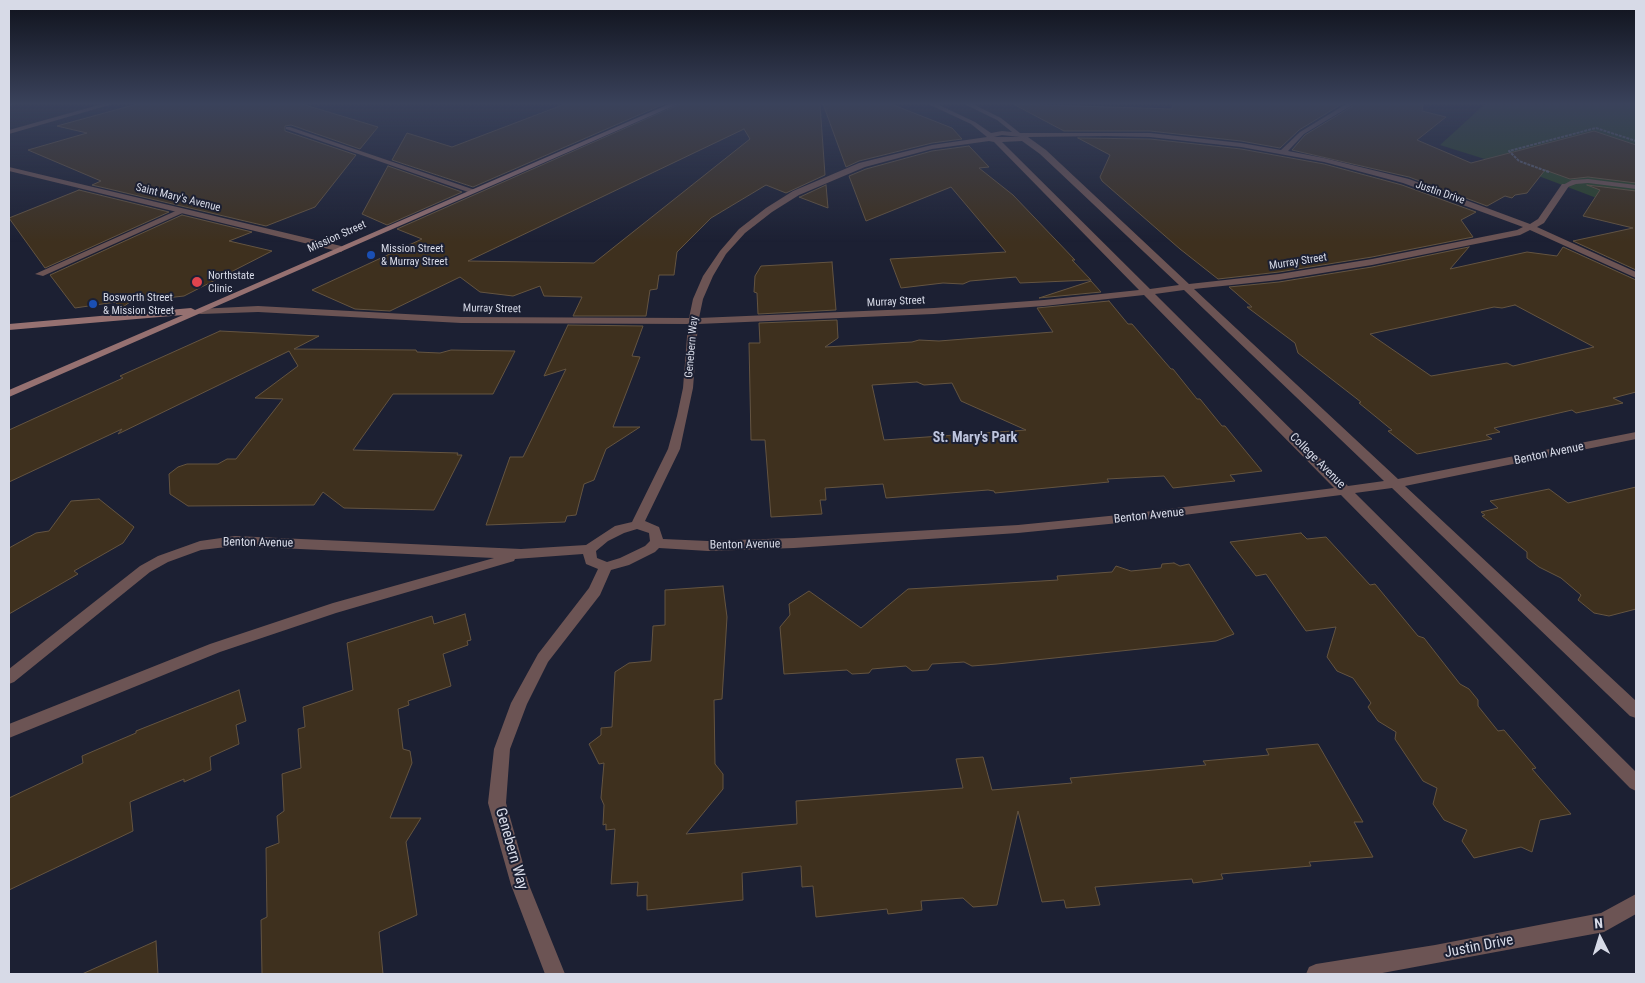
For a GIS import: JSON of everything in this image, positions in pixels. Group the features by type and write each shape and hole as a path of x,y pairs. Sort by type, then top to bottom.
{"main road":[{"name":"Mission Street","path":"9,394 569,150"},
{"path":"9,328 201,311"}],"street":[{"path":"353,150 474,191"},
{"name":"Genebern Way","path":"637,525 674,448 688,388 693,321 698,299 708,276 723,253 742,232 769,210 796,193 862,165 921,150"},
{"name":"College Avenue","path":"1003,150 1149,293 1636,783"},
{"path":"1040,150 1636,711"},
{"name":"Justin Drive","path":"1271,150 1406,181 1532,227 1636,275"},
{"name":"Saint Mary's Avenue","path":"9,169 341,249"},
{"path":"9,178 26,173"},
{"path":"1532,227 1541,221 1565,186 1575,182 1608,183 1636,188"},
{"path":"40,274 183,211"},
{"name":"Murray Street","path":"201,311 258,308 470,320 693,321 934,311 1187,289 1372,262 1485,240 1532,227"},
{"name":"Benton Avenue","path":"656,543 708,546 785,544 1008,530 1138,517 1347,492 1536,457 1636,435"},
{"path":"637,525 646,526 654,530 657,536 656,543 634,558 606,567 591,561 590,549 610,533 637,525"},
{"name":"Benton Avenue","path":"9,678 144,569 169,556 200,546 235,542 522,554 590,549"},
{"name":"Benton Avenue","path":"9,731 215,648 333,608 522,554"},
{"name":"Genebern Way","path":"555,974 520,885 497,803 502,749 519,703 543,658 595,591 606,567"},
{"name":"Justin Drive","path":"1316,974 1435,955 1604,922 1636,903"}],"path":[{"path":"1513,150 1509,151 1519,161 1575,182"}],"green space":[{"path":"1456,150 1636,150 1636,213 1536,175"}],"building":[{"path":"28,150 341,150 356,155 315,207 266,226 92,185 101,181"},
{"path":"398,150 558,150 473,187 392,160"},
{"path":"576,150 700,150 468,261 594,263 736,150 823,150 825,175 786,193 766,185 711,218 677,252 674,275 659,275 657,289 650,290 646,316 573,316 582,297 544,296 540,286 513,296 480,292 460,277 390,311 355,309 312,290 422,239 397,229"},
{"path":"840,150 904,150 859,161 846,167"},
{"path":"973,150 989,167 979,168 1013,195 1075,260 1072,260 1091,280 1020,283 1016,277 970,281 963,284 943,283 901,288 890,259 1006,252 951,187 866,221 849,176 866,169 932,151"},
{"path":"1100,150 1246,150 1324,164 1402,185 1476,212 1461,220 1473,237 1372,257 1279,272 1218,279 1180,249 1102,181 1100,177 1110,155"},
{"path":"1292,150 1440,150 1471,163 1521,150 1636,150 1636,183 1588,177 1570,179 1545,170 1527,193 1515,195 1512,198 1505,196 1487,206 1409,177"},
{"path":"388,166 462,192 387,225 362,214"},
{"path":"826,185 828,208 799,197 800,197"},
{"path":"1587,185 1636,191 1636,270 1573,241 1633,228 1583,216 1600,190"},
{"path":"79,190 169,212 45,268 9,218"},
{"path":"182,215 252,232 229,241 272,251 184,296 130,302 120,309 116,302 75,308 50,275"},
{"path":"1469,247 1450,269 1527,252 1557,256 1563,247 1636,280 1636,392 1613,398 1623,403 1576,413 1572,410 1494,428 1500,432 1486,435 1492,439 1417,454 1388,431 1392,430 1359,403 1361,402 1298,353 1295,343 1247,307 1252,307 1229,287 1279,282 1372,267","holes":["1515,305 1594,347 1513,366 1507,363 1431,376 1370,334 1494,307 1502,308"]},
{"path":"832,262 836,310 758,314 757,293 754,292 755,276 761,266"},
{"path":"1091,281 1101,292 1039,298"},
{"path":"1109,301 1128,324 1132,324 1173,369 1222,426 1225,426 1262,471 1230,475 1235,481 1173,488 1164,476 1107,479 1109,482 995,493 988,490 886,498 883,484 825,488 826,500 820,500 822,514 771,517 765,440 751,440 749,343 760,343 759,323 837,320 838,338 825,347 1053,332 1037,308","holes":["917,382 924,385 952,383 961,401 1026,430 884,440 872,385"]},
{"path":"568,325 643,326 632,356 640,357 613,427 640,427 606,449 594,480 584,484 576,515 567,516 565,522 486,525 510,457 523,457 566,369 544,376"},
{"path":"220,331 319,336 294,349 416,350 417,352 440,353 451,350 515,351 493,394 393,394 353,450 458,453 457,455 462,455 434,510 344,508 323,492 314,505 188,506 170,494 169,474 178,467 187,464 218,464 227,459 236,459 283,399 255,398 298,366 289,351 118,434 122,429 9,482 9,430 123,378 120,376"},
{"path":"1636,487 1636,609 1609,616 1594,613 1578,600 1581,595 1561,578 1539,567 1527,558 1527,552 1482,516 1485,515 1481,512 1498,508 1490,501 1549,489 1568,503"},
{"path":"99,499 134,527 123,543 74,571 78,574 9,614 9,548 36,533 49,531 71,501"},
{"path":"1301,533 1307,539 1326,537 1370,585 1375,584 1418,636 1424,638 1460,684 1469,689 1478,700 1478,706 1498,731 1504,730 1536,768 1532,769 1571,814 1540,820 1532,852 1521,847 1474,858 1462,841 1467,830 1444,820 1433,804 1437,788 1423,781 1395,739 1396,732 1378,721 1368,707 1371,703 1353,678 1337,671 1327,657 1336,627 1306,631 1266,574 1256,576 1230,542"},
{"path":"1174,563 1180,566 1189,564 1234,634 1216,641 997,664 972,666 964,662 932,664 928,670 912,671 906,666 872,669 869,673 852,674 847,670 784,674 780,627 790,615 789,604 809,591 861,628 908,589 1058,580 1057,576 1112,572 1116,566 1131,571 1161,568 1162,564"},
{"path":"723,586 727,617 722,699 714,700 715,764 723,774 723,789 686,834 797,824 796,801 963,788 956,759 983,757 992,790 1072,783 1070,778 1206,765 1203,761 1269,755 1266,749 1318,744 1363,822 1354,822 1373,857 1309,862 1311,866 1221,874 1223,879 1193,883 1192,879 1095,887 1100,905 1066,908 1064,900 1042,902 1018,811 997,905 973,907 963,898 921,901 922,910 888,914 887,909 816,917 813,886 802,887 801,866 742,873 743,900 647,910 647,895 637,896 638,882 611,884 615,829 606,830 606,824 603,825 604,805 601,798 604,763 599,764 589,744 601,735 601,728 612,727 615,672 629,663 651,661 653,626 665,625 665,590"},
{"path":"465,614 471,640 467,641 468,645 443,654 451,686 408,701 409,705 398,709 403,749 410,751 412,763 390,818 421,818 406,842 417,915 379,932 383,974 262,974 261,920 267,917 266,848 279,843 277,816 284,811 282,774 301,768 298,729 305,727 303,707 353,690 347,643 432,616 434,624"},
{"path":"239,690 246,721 236,725 239,744 210,757 211,770 184,782 184,779 130,802 133,831 9,890 9,798 83,763 82,756 136,733 136,731"},
{"path":"156,941 158,974 82,974"}],"place":[{"name":"Mission Street & Murray Street","path":"371,255"},
{"name":"Northstate Clinic","path":"197,282"},
{"name":"Bosworth Street & Mission Street","path":"93,304"}],"district":[{"name":"St. Mary's Park","path":"975,438"}]}
